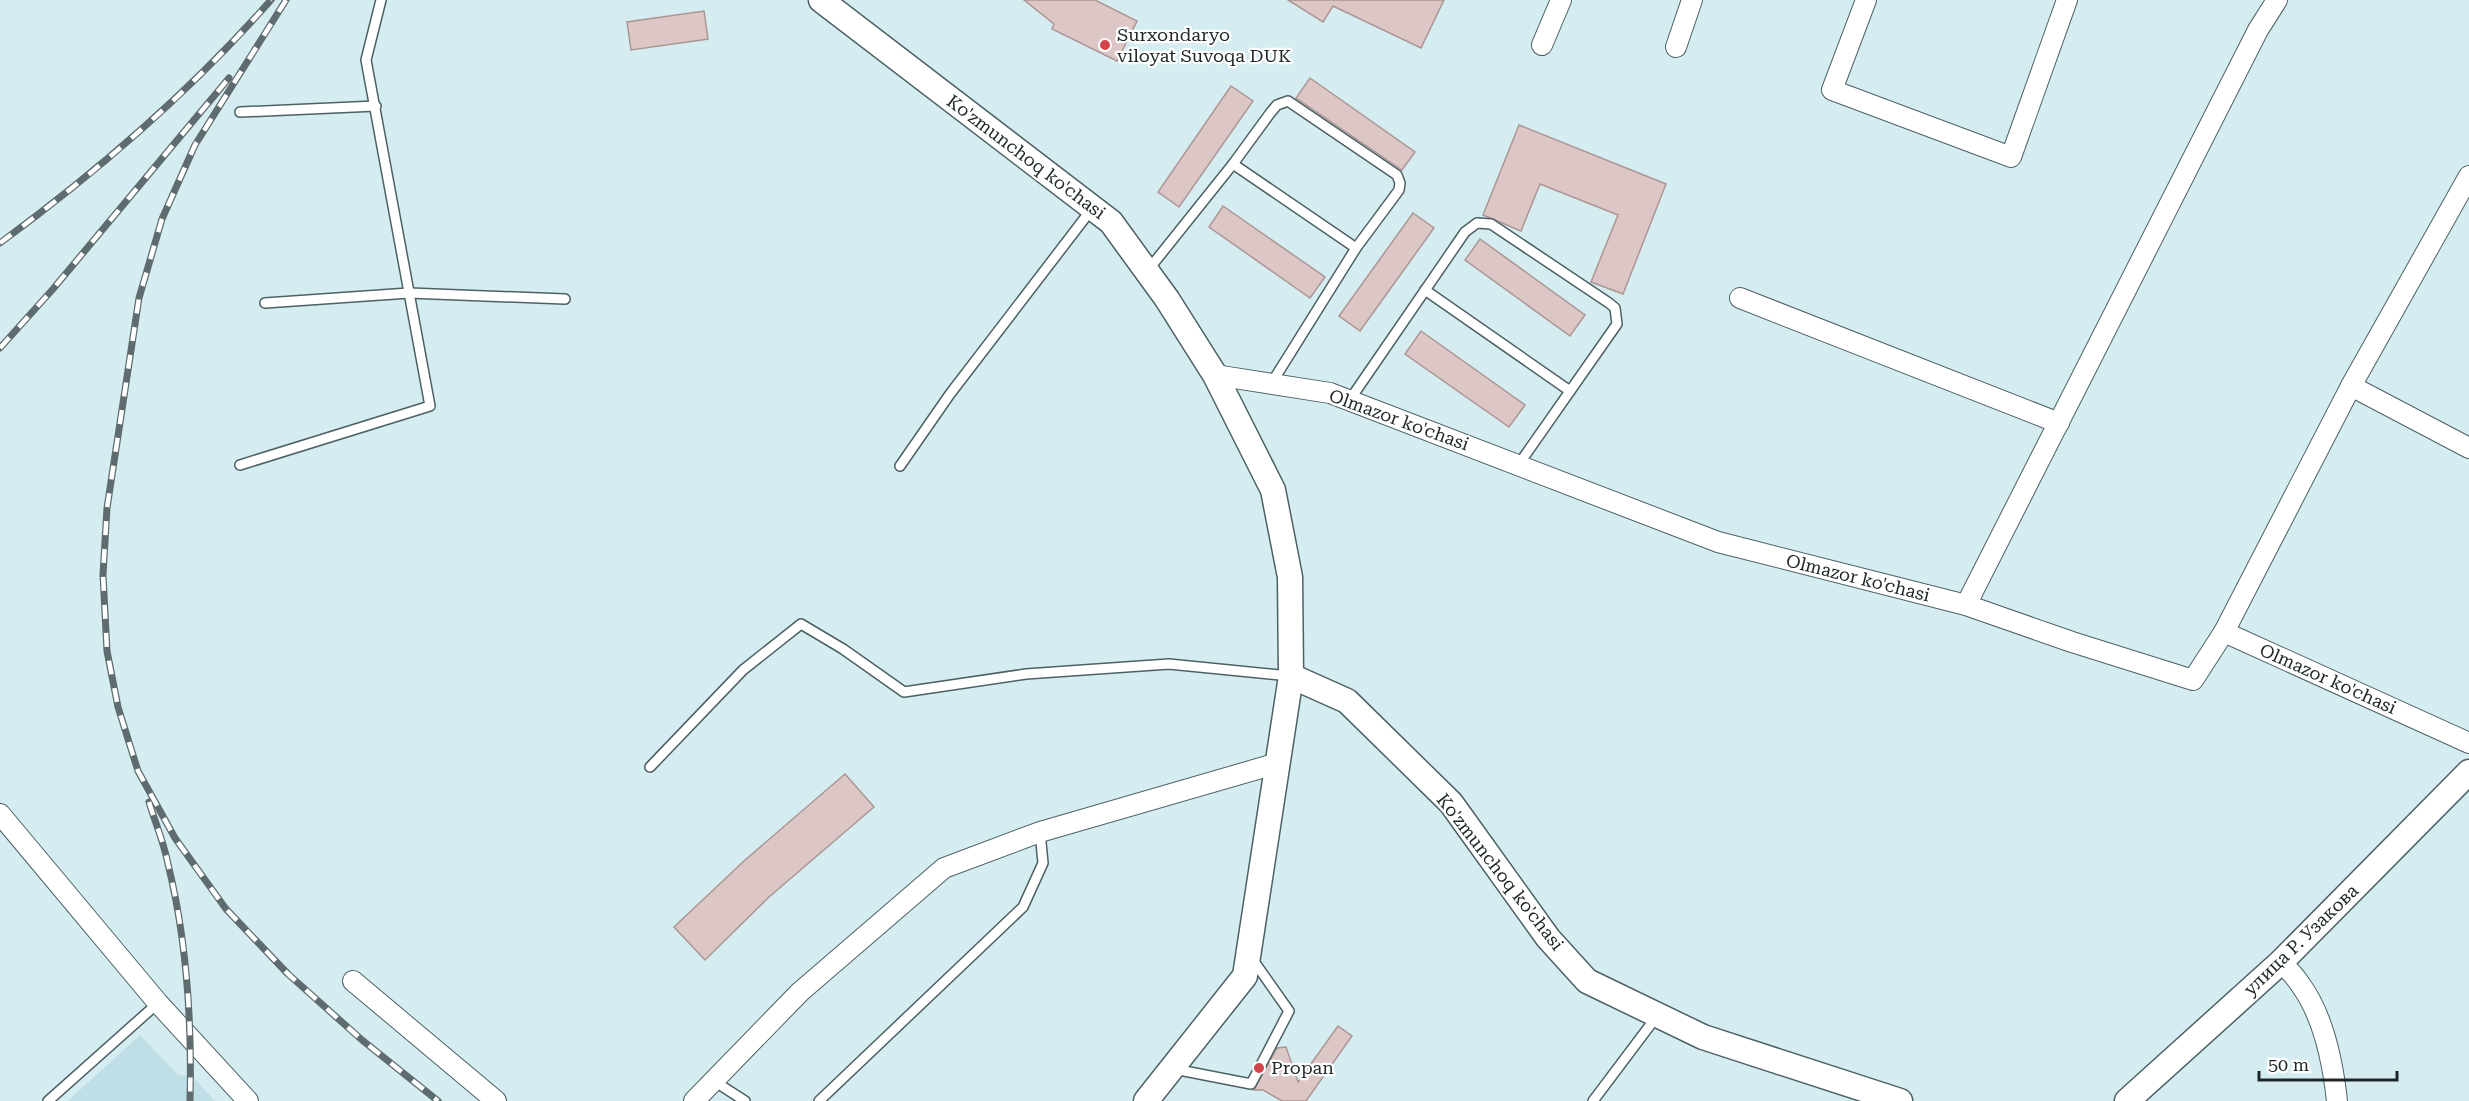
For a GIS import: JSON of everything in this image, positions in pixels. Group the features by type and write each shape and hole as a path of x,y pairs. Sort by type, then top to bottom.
{"street":[{"name":"Ko'zmunchoq ko'chasi","path":"821,0 1111,222 1167,299 1215,375 1273,490 1290,577 1291,676 1347,701 1451,803 1548,938 1587,981 1703,1037 1899,1101"},
{"path":"1542,45 1562,0"},
{"path":"1676,47 1692,0"},
{"path":"1866,0 1832,90 2011,158 2067,0"},
{"path":"1966,605 2258,30 2277,0"},
{"path":"2224,632 2351,386 2469,176"},
{"path":"1740,298 2059,423"},
{"name":"Olmazor ko'chasi","path":"1215,375 1330,393 1718,542 1966,605 2072,642 2193,680 2224,632 2469,743"},
{"path":"2351,386 2469,448"},
{"path":"1146,1101 1245,976 1291,676"},
{"path":"694,1101 800,992 944,868 1040,832 1278,763"},
{"name":"улица Р. Узакова","path":"2127,1101 2281,962 2469,772"},
{"path":"0,814 158,1003 248,1101"},
{"path":"2281,962 2301,984 2321,1025 2334,1076 2337,1101"},
{"path":"353,981 496,1101"}],"lane":[{"path":"240,465 430,406 366,60 381,0"},
{"path":"1147,271 1277,105 1288,101 1397,175 1400,190 1356,249 1271,384"},
{"path":"240,112 376,106"},
{"path":"1233,164 1356,249"},
{"path":"900,466 950,394 1093,208"},
{"path":"1349,401 1465,232 1477,223 1491,224 1609,303 1615,308 1617,324 1519,464"},
{"path":"1425,290 1570,391"},
{"path":"266,303 409,293 565,299"},
{"path":"650,767 743,670 801,624 843,649 904,692 1026,674 1169,664 1291,676"},
{"path":"819,1101 1023,907 1043,863 1040,832"},
{"path":"1172,1068 1251,1084 1289,1011 1249,955"},
{"path":"48,1101 158,1003"},
{"path":"1593,1101 1657,1016"},
{"path":"714,1081 745,1101"}],"shaded area":[{"path":"140,1035 177,1074 193,1077 215,1101 68,1101"}],"building":[{"name":"Surxondaryo viloyat Suvoqa DUK","path":"1024,0 1095,0 1137,21 1117,61 1052,29 1054,24"},
{"path":"1288,0 1444,0 1421,48 1333,6 1323,22"},
{"path":"704,11 708,39 631,50 627,22"},
{"path":"1310,78 1415,152 1402,170 1296,98"},
{"path":"1231,86 1253,101 1179,207 1158,192"},
{"path":"1519,125 1666,184 1623,294 1591,282 1618,215 1540,184 1521,231 1483,215"},
{"path":"1223,206 1325,277 1310,298 1209,227"},
{"path":"1413,213 1434,228 1360,331 1339,316"},
{"path":"1480,239 1585,315 1570,336 1465,260"},
{"path":"1421,331 1525,405 1509,427 1405,354"},
{"path":"845,774 874,807 769,897 705,960 674,927 745,860"},
{"path":"1338,1026 1352,1036 1306,1101 1282,1101 1263,1090 1254,1090 1277,1048 1286,1047 1298,1082"}],"railway":[{"path":"0,243 72,188 142,129 208,67 271,0"},
{"path":"286,0 195,145 162,219 139,298 107,508 103,575 107,651 118,707 138,771 175,838 226,909 288,974 362,1040 438,1101"},
{"path":"0,348 53,289 229,78"},
{"path":"149,802 162,840 180,922 189,1012 190,1101"}],"place":[{"name":"Surxondaryo viloyat Suvoqa DUK","path":"1105,45"},
{"name":"Propan","path":"1259,1068"}]}
